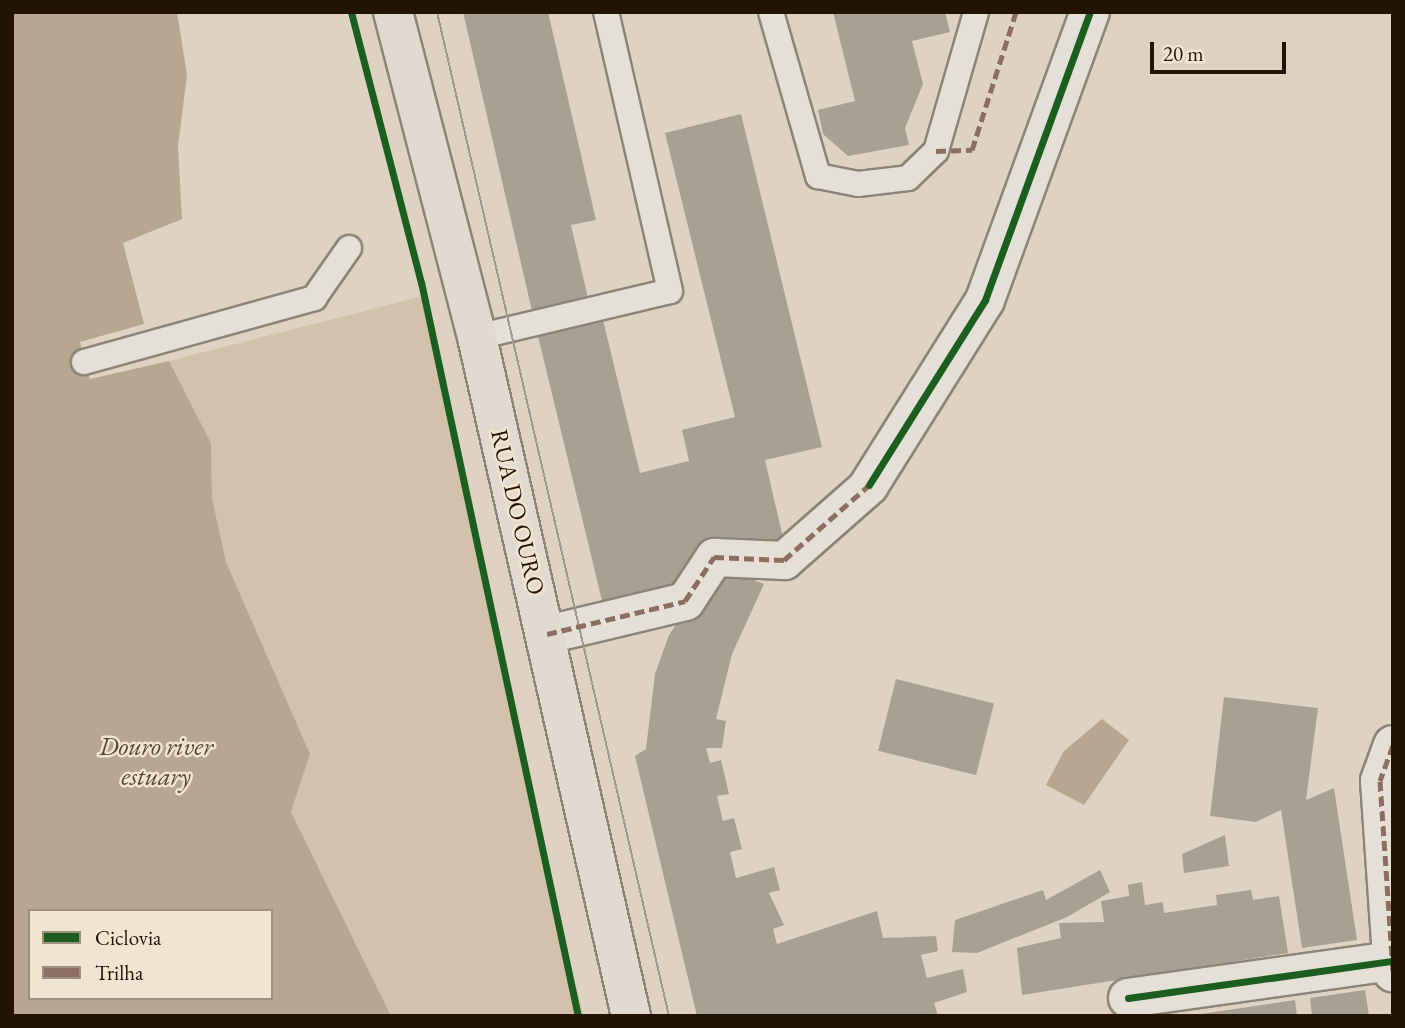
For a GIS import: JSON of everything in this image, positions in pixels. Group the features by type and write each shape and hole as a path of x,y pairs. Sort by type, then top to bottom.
{"main road":[{"name":"RUA DO OURO","path":"393,12 477,337 547,634 631,1016"}],"street":[{"path":"547,634 685,601 714,557 784,561 869,485 985,300 1090,12"},
{"path":"1128,998 1391,967 1380,781 1393,745"}],"lane":[{"path":"477,337 670,290 605,12"},
{"path":"771,12 818,176 858,184 908,177 936,151 976,12"},
{"path":"84,362 314,298 349,248"}],"shaded area":[{"path":"423,296 560,924 584,1016 391,1016 291,812 310,754 226,562 212,498 211,443 169,361"}],"water":[{"name":"Douro river estuary","path":"12,12 177,12 187,75 178,146 182,219 123,243 144,324 80,342 90,379 169,361 211,443 212,498 226,562 310,754 291,812 391,1016 12,1016"},
{"path":"1102,719 1129,740 1084,805 1046,785 1064,751"}],"building":[{"path":"463,12 548,12 596,220 571,225 588,298 532,311"},
{"path":"833,12 945,12 950,32 912,41 923,84 905,128 909,145 848,156 823,134 818,110 855,101"},
{"path":"741,114 822,447 765,460 785,546 687,588 604,609 538,336 603,320 640,473 689,461 682,430 735,417 665,133"},
{"path":"717,565 764,584 732,654 716,719 726,721 722,748 706,748 710,763 721,760 729,794 717,796 723,821 734,818 742,849 730,852 736,878 774,867 780,890 769,893 784,925 773,929 777,944 877,911 883,938 936,936 938,951 921,955 927,978 963,969 967,992 934,1003 938,1016 697,1016 635,756 646,749 655,674 669,635"},
{"path":"896,679 994,703 976,775 878,751"},
{"path":"1224,697 1318,708 1306,800 1334,788 1357,940 1302,948 1281,810 1256,822 1210,816"},
{"path":"1225,835 1229,866 1184,873 1182,854"},
{"path":"1100,870 1110,892 1067,917 977,953 952,952 955,920 1043,890 1046,900"},
{"path":"1142,882 1145,905 1163,902 1164,913 1217,905 1216,895 1251,890 1253,900 1279,896 1288,953 1022,995 1017,948 1061,938 1059,923 1104,922 1101,901 1129,896 1128,885"},
{"path":"1365,990 1369,1016 1312,1016 1310,998"},
{"path":"1295,1000 1297,1016 1201,1016 1201,1014"}],"tram line":[{"path":"437,12 669,1016"}],"marked path":[{"path":"936,151 972,150 1016,12"},
{"path":"547,634 685,601 714,557 784,560 869,485"},
{"path":"1393,745 1380,781 1393,973"}],"cycle path":[{"path":"351,12 421,282 578,1016"},
{"path":"869,485 985,300 1090,12"},
{"path":"1128,998 1390,961"}]}
